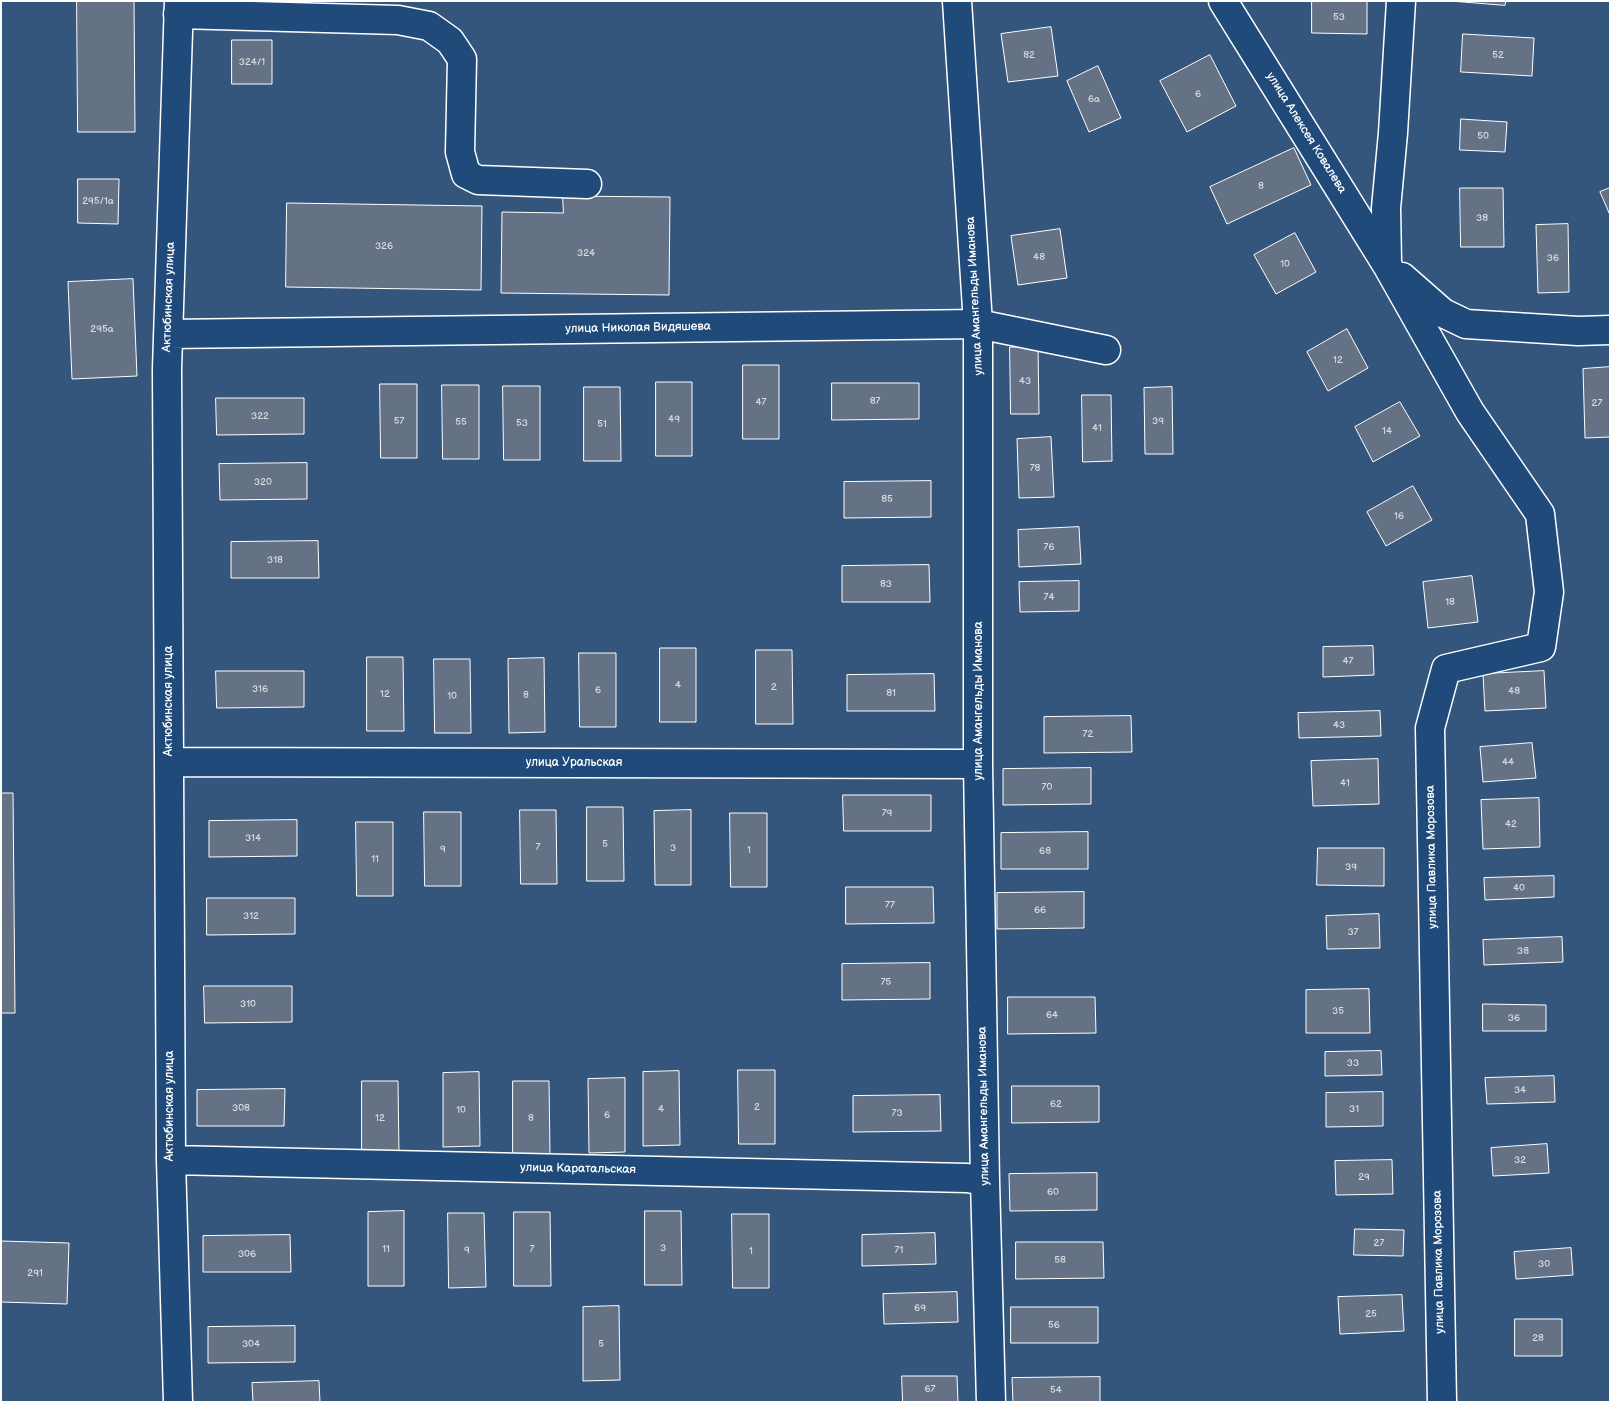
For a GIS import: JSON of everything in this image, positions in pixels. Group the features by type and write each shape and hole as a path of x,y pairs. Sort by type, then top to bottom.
{"street":[{"name":"улица Амангельды Иманова","path":"957,1 978,324 978,764 984,1181 991,1402"},
{"name":"улица Алексея Ковалева","path":"1223,1 1387,265 1470,412"},
{"name":"улица Алексея Ковалева","path":"1387,265 1386,208 1394,132 1401,1"},
{"path":"179,8 398,20 429,26 450,41 462,59 460,152 466,174 478,180 587,184"},
{"name":"Актюбинская улица","path":"178,1402 170,1160 168,334 179,8"},
{"path":"1387,265 1443,312 1466,324 1578,331 1610,330"},
{"name":"улица Николая Видяшева","path":"168,334 978,324 1106,350"},
{"name":"улица Павлика Морозова","path":"1442,1402 1430,728 1446,669 1541,647 1550,592 1540,514 1470,412"},
{"name":"улица Уральская","path":"169,762 978,764"},
{"name":"улица Каратальская","path":"170,1160 967,1178 984,1181"}],"building":[{"path":"77,1 134,1 135,132 78,132"},
{"path":"1312,1 1367,1 1367,34 1312,33"},
{"path":"1451,1 1506,1 1505,5"},
{"path":"1051,27 1058,76 1008,82 1001,34"},
{"path":"1463,34 1534,38 1532,76 1461,72"},
{"path":"232,40 272,40 272,84 232,84"},
{"path":"1210,55 1236,106 1187,132 1160,81"},
{"path":"1098,66 1121,118 1089,132 1067,81"},
{"path":"1461,119 1507,122 1505,152 1460,150"},
{"path":"1294,148 1311,185 1227,224 1210,187"},
{"path":"78,179 119,179 118,224 78,223"},
{"path":"1460,188 1503,188 1504,247 1461,247"},
{"path":"1610,188 1610,215 1600,192"},
{"path":"563,196 670,197 669,295 501,293 502,212 563,213"},
{"path":"287,203 482,206 481,290 286,287"},
{"path":"1568,224 1569,292 1538,293 1536,225"},
{"path":"1060,229 1067,278 1018,285 1011,236"},
{"path":"1295,233 1316,272 1276,294 1254,255"},
{"path":"133,279 137,376 72,379 68,282"},
{"path":"1347,329 1368,368 1328,391 1307,352"},
{"path":"1010,347 1038,347 1039,414 1011,414"},
{"path":"743,365 779,365 779,439 743,439"},
{"path":"1610,367 1610,437 1585,438 1583,369"},
{"path":"656,382 692,382 692,456 656,456"},
{"path":"832,383 919,383 919,419 832,420"},
{"path":"380,384 417,384 417,458 381,458"},
{"path":"442,385 479,385 479,459 443,459"},
{"path":"503,386 540,386 540,460 504,460"},
{"path":"584,387 620,387 621,461 584,461"},
{"path":"1172,387 1173,454 1145,454 1144,388"},
{"path":"1082,395 1111,395 1112,461 1083,462"},
{"path":"216,398 304,398 304,434 217,435"},
{"path":"1400,402 1420,436 1373,462 1355,427"},
{"path":"1051,437 1054,497 1019,498 1017,439"},
{"path":"307,463 307,499 220,500 219,464"},
{"path":"931,481 931,517 844,518 844,482"},
{"path":"1413,486 1432,520 1386,546 1367,512"},
{"path":"1079,527 1081,564 1019,567 1018,530"},
{"path":"318,541 319,578 231,578 231,542"},
{"path":"929,565 930,602 842,602 842,566"},
{"path":"1472,576 1478,622 1428,628 1423,582"},
{"path":"1079,581 1079,611 1020,612 1019,582"},
{"path":"1373,646 1374,675 1323,677 1323,647"},
{"path":"660,648 696,648 696,722 660,722"},
{"path":"756,650 792,650 793,724 756,724"},
{"path":"579,653 616,653 616,727 580,727"},
{"path":"367,657 403,657 404,731 367,731"},
{"path":"544,658 545,732 509,733 508,659"},
{"path":"434,659 470,659 471,733 435,733"},
{"path":"216,671 304,671 304,707 217,708"},
{"path":"1544,671 1546,708 1485,711 1483,674"},
{"path":"934,674 935,711 847,711 847,675"},
{"path":"1380,711 1381,736 1299,738 1298,713"},
{"path":"1131,716 1132,752 1044,753 1044,717"},
{"path":"1532,743 1536,778 1483,782 1480,747"},
{"path":"1378,759 1379,804 1313,806 1311,761"},
{"path":"1091,768 1091,804 1003,805 1003,769"},
{"path":"1,793 13,793 15,1013 1,1013"},
{"path":"843,795 931,795 931,831 844,831"},
{"path":"1539,798 1540,847 1483,849 1481,800"},
{"path":"587,807 623,807 624,881 587,881"},
{"path":"520,810 556,810 557,884 521,884"},
{"path":"691,810 691,885 655,885 654,811"},
{"path":"424,812 461,812 461,886 425,886"},
{"path":"730,813 767,813 767,887 731,887"},
{"path":"297,820 297,856 209,857 209,821"},
{"path":"356,822 393,822 393,896 357,896"},
{"path":"1088,832 1088,869 1001,869 1001,833"},
{"path":"1318,848 1384,848 1384,886 1317,885"},
{"path":"1554,876 1554,897 1485,900 1484,878"},
{"path":"846,887 933,887 934,923 846,924"},
{"path":"1084,892 1084,928 997,929 997,893"},
{"path":"207,898 295,898 295,934 207,935"},
{"path":"1379,914 1380,948 1327,949 1326,916"},
{"path":"1562,937 1563,962 1484,965 1483,940"},
{"path":"930,963 930,999 842,1000 842,964"},
{"path":"204,986 292,986 292,1022 205,1023"},
{"path":"1369,989 1370,1033 1306,1033 1306,990"},
{"path":"1008,997 1095,997 1096,1033 1008,1034"},
{"path":"1483,1004 1546,1005 1546,1031 1483,1031"},
{"path":"1381,1051 1382,1075 1325,1076 1325,1052"},
{"path":"738,1070 775,1070 775,1144 739,1144"},
{"path":"679,1071 680,1145 643,1146 643,1072"},
{"path":"479,1072 480,1146 443,1147 443,1073"},
{"path":"1554,1076 1555,1102 1487,1104 1485,1078"},
{"path":"625,1078 625,1152 589,1153 588,1079"},
{"path":"362,1081 398,1081 399,1155 362,1155"},
{"path":"513,1081 549,1081 550,1155 513,1155"},
{"path":"1012,1086 1099,1086 1099,1122 1012,1123"},
{"path":"285,1089 284,1126 197,1126 197,1090"},
{"path":"1383,1092 1383,1126 1326,1127 1326,1093"},
{"path":"940,1095 941,1131 853,1132 853,1096"},
{"path":"1547,1144 1549,1173 1493,1176 1491,1148"},
{"path":"1392,1160 1393,1194 1336,1195 1335,1161"},
{"path":"1097,1173 1097,1210 1010,1211 1009,1174"},
{"path":"404,1211 404,1286 368,1286 368,1212"},
{"path":"645,1211 681,1211 682,1285 645,1285"},
{"path":"514,1212 550,1212 551,1286 514,1286"},
{"path":"448,1213 484,1213 486,1287 449,1288"},
{"path":"732,1214 769,1214 769,1288 733,1288"},
{"path":"1355,1229 1404,1230 1403,1256 1354,1255"},
{"path":"935,1233 936,1264 862,1266 862,1235"},
{"path":"290,1235 291,1272 203,1272 203,1236"},
{"path":"1,1241 69,1243 67,1304 1,1302"},
{"path":"1016,1242 1103,1242 1104,1278 1016,1279"},
{"path":"1571,1248 1573,1275 1516,1279 1514,1252"},
{"path":"957,1292 958,1322 884,1324 883,1294"},
{"path":"1402,1295 1404,1331 1340,1334 1338,1297"},
{"path":"619,1306 620,1380 583,1381 583,1307"},
{"path":"1011,1307 1098,1307 1098,1343 1011,1343"},
{"path":"1515,1319 1562,1319 1562,1356 1515,1356"},
{"path":"295,1326 295,1362 208,1363 208,1327"},
{"path":"902,1376 957,1376 958,1402 903,1402"},
{"path":"1100,1377 1100,1402 1013,1402 1012,1378"},
{"path":"319,1381 320,1402 253,1402 252,1383"}]}
